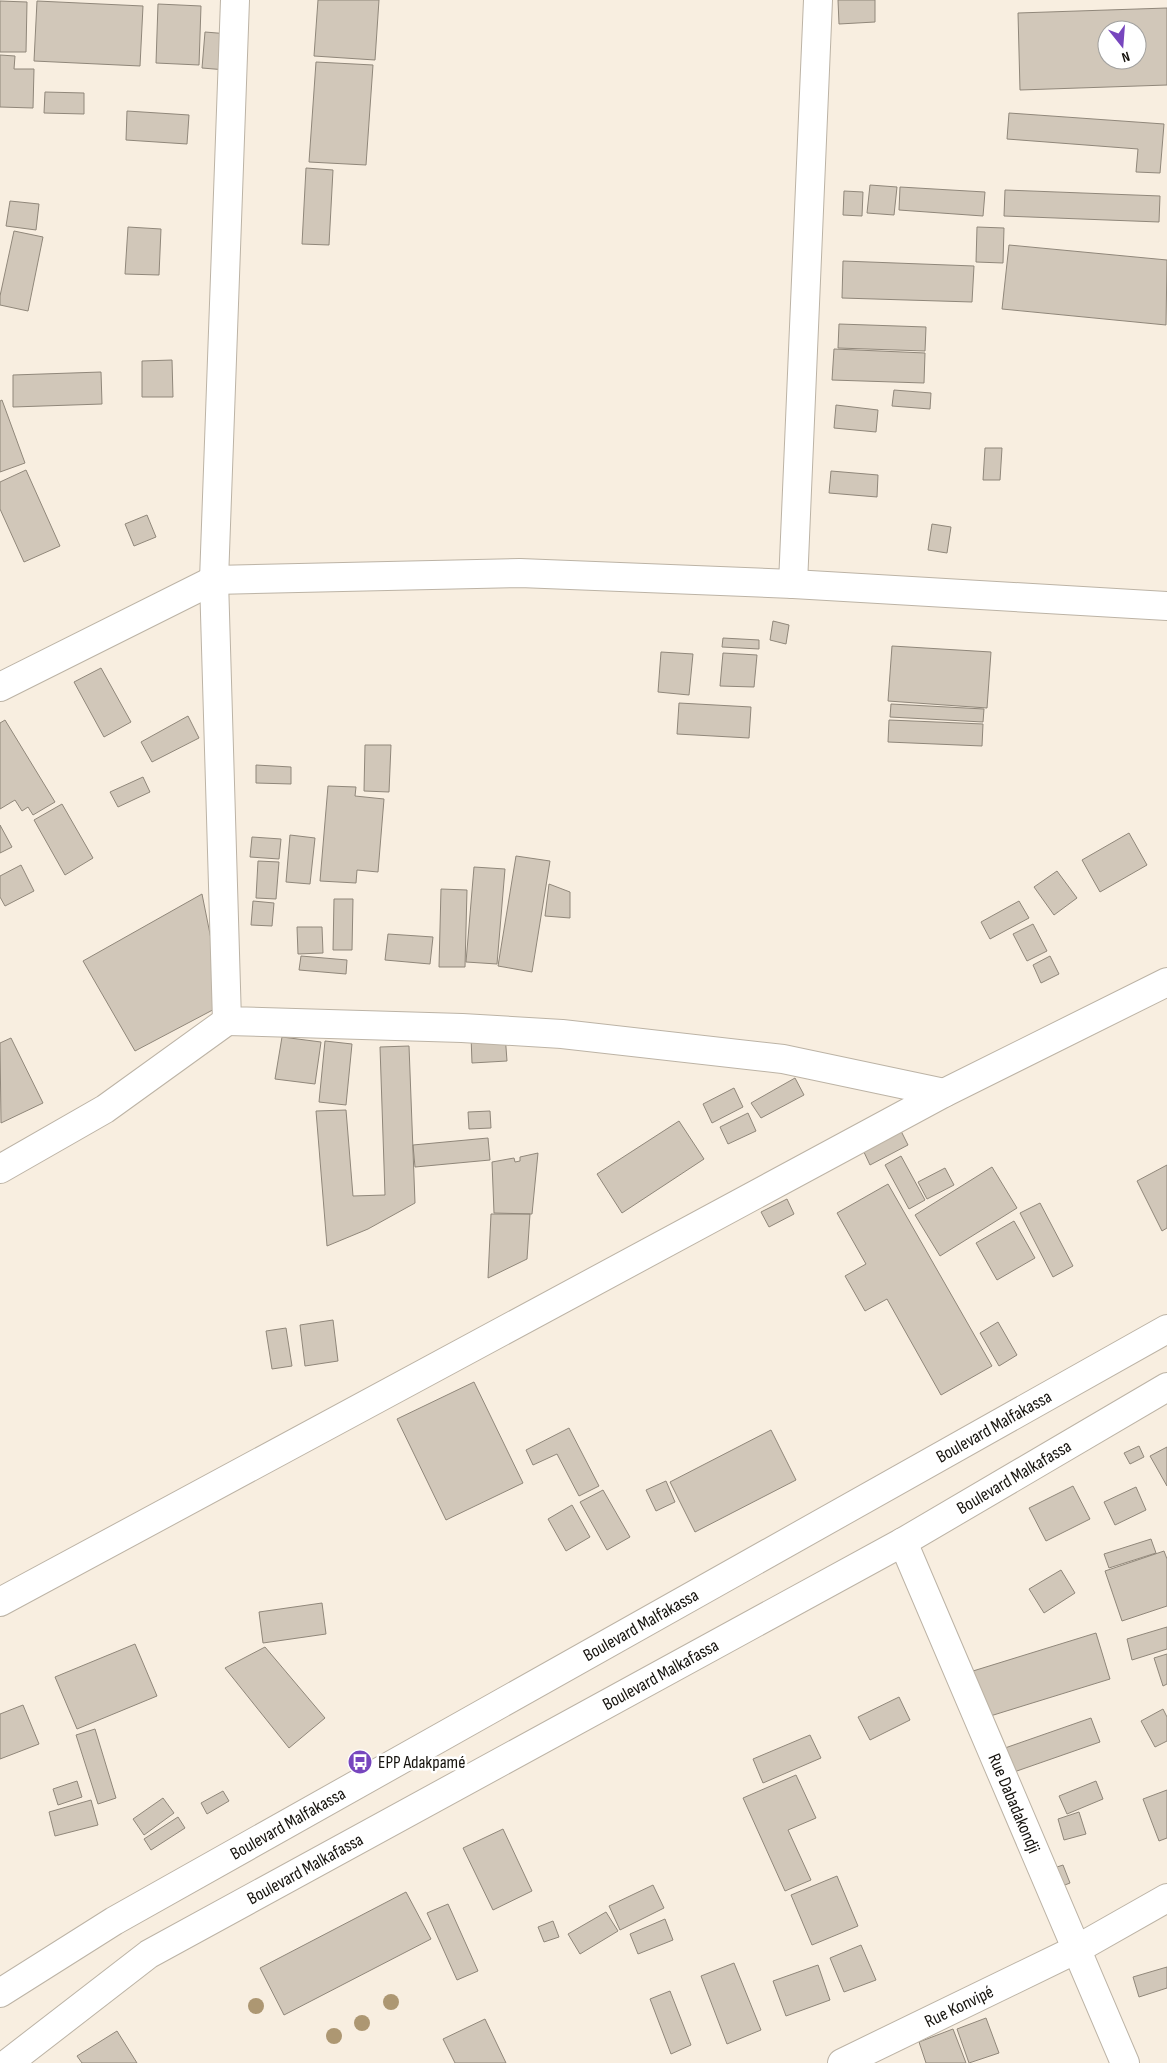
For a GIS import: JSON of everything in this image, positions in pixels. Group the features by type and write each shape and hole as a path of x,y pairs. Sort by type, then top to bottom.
{"street":[{"path":"227,1021 214,580 235,0"},
{"path":"793,584 818,0"},
{"path":"0,687 214,580 496,573 793,584 1167,606"},
{"path":"0,1602 944,1093 1167,982"},
{"path":"0,1169 105,1109 227,1021 462,1028 562,1034 783,1059 944,1093"},
{"name":"Boulevard Malfakassa","path":"0,1993 114,1921 1167,1329"},
{"name":"Boulevard Malkafassa","path":"8,2063 149,1954 903,1542 1167,1387"},
{"name":"Rue Dabadakondji","path":"903,1542 1125,2063"},
{"name":"Rue Konvipé","path":"842,2063 1077,1949 1167,1898"}],"building":[{"path":"318,0 379,0 375,60 314,56"},
{"path":"838,0 875,0 875,22 839,24"},
{"path":"0,1 27,2 26,52 0,52"},
{"path":"37,1 143,6 140,66 34,61"},
{"path":"158,4 201,6 199,65 156,63"},
{"path":"1167,8 1167,85 1020,90 1018,13"},
{"path":"205,32 229,34 226,70 202,68"},
{"path":"0,55 15,56 14,69 34,69 33,108 0,107"},
{"path":"316,62 373,65 366,165 309,162"},
{"path":"45,92 84,93 84,114 44,113"},
{"path":"127,111 189,115 187,144 126,140"},
{"path":"1009,113 1164,124 1160,173 1136,172 1138,149 1007,139"},
{"path":"306,168 333,170 329,245 302,244"},
{"path":"870,185 897,187 894,215 867,213"},
{"path":"900,187 985,192 983,216 899,210"},
{"path":"1005,190 1160,196 1159,222 1004,216"},
{"path":"844,191 863,192 862,216 843,215"},
{"path":"10,201 39,204 36,230 6,226"},
{"path":"128,227 161,229 159,275 125,274"},
{"path":"977,227 1004,228 1003,263 976,262"},
{"path":"14,231 43,237 28,311 0,305 0,296"},
{"path":"1009,245 1167,260 1166,325 1002,309"},
{"path":"843,261 974,266 972,302 842,298"},
{"path":"839,324 926,327 925,351 838,348"},
{"path":"834,349 925,353 924,383 832,380"},
{"path":"172,360 173,397 142,397 142,361"},
{"path":"101,372 102,404 13,407 13,375"},
{"path":"894,390 931,393 930,409 892,406"},
{"path":"2,400 25,463 0,472 0,401"},
{"path":"836,405 878,410 876,432 834,428"},
{"path":"985,448 1002,448 1000,480 983,480"},
{"path":"26,470 60,546 24,562 0,509 0,482"},
{"path":"831,471 878,475 877,497 829,493"},
{"path":"147,515 156,537 134,546 125,524"},
{"path":"932,524 951,527 947,553 928,550"},
{"path":"773,621 789,625 786,644 770,640"},
{"path":"723,638 759,640 759,649 722,647"},
{"path":"892,646 991,652 987,708 888,701"},
{"path":"661,652 693,654 689,695 658,692"},
{"path":"723,653 757,655 754,687 720,686"},
{"path":"101,668 131,722 104,737 74,682"},
{"path":"679,703 751,707 749,738 677,734"},
{"path":"891,704 984,709 983,722 890,717"},
{"path":"188,716 199,738 152,762 141,742"},
{"path":"5,720 55,802 33,815 28,807 22,811 15,800 0,809 0,723"},
{"path":"889,720 983,724 982,746 888,742"},
{"path":"365,745 391,745 389,792 364,791"},
{"path":"256,765 291,767 291,784 256,783"},
{"path":"143,777 150,792 118,807 110,792"},
{"path":"328,786 356,787 355,796 384,799 378,872 357,870 356,883 320,881"},
{"path":"62,804 93,858 65,875 34,820"},
{"path":"0,825 12,847 0,853"},
{"path":"1129,833 1147,865 1100,892 1082,860"},
{"path":"290,835 315,838 310,884 286,882"},
{"path":"252,837 281,839 279,859 250,857"},
{"path":"516,856 550,861 532,972 498,966"},
{"path":"258,861 279,862 276,899 256,898"},
{"path":"21,865 34,891 5,906 0,897 0,876"},
{"path":"474,867 505,869 497,964 466,962"},
{"path":"1057,871 1077,898 1054,915 1034,887"},
{"path":"549,884 570,892 570,918 545,916"},
{"path":"441,889 467,890 465,967 439,967"},
{"path":"202,894 224,1004 135,1051 83,961"},
{"path":"334,899 353,899 352,950 333,950"},
{"path":"253,901 274,903 272,926 251,925"},
{"path":"1019,901 1029,918 990,939 981,922"},
{"path":"1033,924 1047,951 1027,961 1013,934"},
{"path":"297,927 322,927 323,953 298,954"},
{"path":"388,934 433,937 430,964 385,960"},
{"path":"301,956 347,960 346,974 299,970"},
{"path":"1050,956 1059,974 1041,983 1033,965"},
{"path":"505,1034 507,1061 472,1063 471,1036"},
{"path":"282,1037 321,1042 315,1084 275,1079"},
{"path":"11,1038 43,1103 1,1123 0,1043"},
{"path":"325,1041 352,1044 346,1105 319,1102"},
{"path":"409,1046 415,1203 368,1229 327,1246 316,1111 346,1110 353,1196 385,1195 380,1047"},
{"path":"795,1078 804,1095 761,1118 751,1103"},
{"path":"734,1088 743,1107 712,1123 703,1104"},
{"path":"490,1111 491,1128 469,1129 468,1112"},
{"path":"748,1113 756,1131 728,1144 720,1127"},
{"path":"679,1121 704,1159 622,1213 597,1174"},
{"path":"901,1131 908,1145 870,1165 863,1150"},
{"path":"488,1138 490,1160 415,1167 413,1145"},
{"path":"538,1153 532,1214 494,1213 492,1162 514,1158 515,1162 520,1161 520,1157"},
{"path":"901,1156 925,1200 909,1209 885,1165"},
{"path":"1167,1165 1167,1228 1162,1231 1137,1181"},
{"path":"992,1167 1017,1208 940,1256 915,1215"},
{"path":"945,1168 954,1185 927,1199 918,1182"},
{"path":"888,1184 992,1366 941,1395 887,1299 865,1311 845,1276 866,1264 837,1213"},
{"path":"787,1199 794,1214 769,1227 761,1212"},
{"path":"1040,1203 1073,1266 1053,1277 1020,1213"},
{"path":"491,1214 530,1214 527,1259 488,1278"},
{"path":"1014,1221 1035,1258 997,1280 976,1243"},
{"path":"333,1320 338,1361 305,1366 300,1325"},
{"path":"998,1322 1017,1355 999,1366 980,1333"},
{"path":"286,1328 292,1366 272,1369 266,1331"},
{"path":"474,1382 523,1483 446,1520 397,1419"},
{"path":"569,1428 599,1486 579,1496 557,1454 533,1465 526,1450"},
{"path":"771,1430 796,1480 695,1532 670,1482"},
{"path":"1139,1446 1144,1457 1130,1464 1124,1453"},
{"path":"1167,1447 1167,1486 1150,1456"},
{"path":"666,1481 675,1502 656,1511 646,1490"},
{"path":"1073,1486 1090,1519 1046,1541 1029,1508"},
{"path":"1136,1487 1146,1510 1115,1525 1104,1502"},
{"path":"603,1490 630,1537 607,1550 580,1502"},
{"path":"572,1505 590,1537 566,1551 548,1519"},
{"path":"1151,1539 1156,1553 1109,1568 1104,1554"},
{"path":"1164,1551 1167,1559 1167,1606 1122,1621 1105,1571"},
{"path":"1061,1570 1075,1593 1044,1613 1029,1589"},
{"path":"322,1603 326,1634 263,1643 259,1612"},
{"path":"1167,1627 1167,1649 1132,1660 1127,1639"},
{"path":"1096,1633 1110,1679 987,1717 973,1671"},
{"path":"135,1644 157,1696 77,1729 55,1677"},
{"path":"265,1647 325,1718 289,1748 225,1668"},
{"path":"1167,1654 1167,1684 1163,1686 1154,1658"},
{"path":"899,1697 910,1720 870,1740 858,1717"},
{"path":"23,1705 39,1744 0,1759 0,1714"},
{"path":"1163,1709 1167,1717 1167,1741 1155,1747 1141,1721"},
{"path":"1091,1718 1100,1742 1014,1772 1005,1748"},
{"path":"95,1729 116,1798 98,1804 76,1735"},
{"path":"810,1735 821,1758 763,1783 753,1759"},
{"path":"796,1775 816,1818 788,1830 811,1880 785,1891 743,1798"},
{"path":"77,1781 82,1797 58,1805 53,1789"},
{"path":"1096,1781 1103,1799 1067,1814 1059,1796"},
{"path":"1167,1790 1167,1838 1159,1841 1143,1799"},
{"path":"223,1791 229,1801 207,1814 201,1803"},
{"path":"163,1798 174,1813 144,1835 133,1819"},
{"path":"91,1800 98,1825 55,1836 49,1812"},
{"path":"1079,1812 1086,1834 1064,1840 1058,1819"},
{"path":"178,1817 185,1828 151,1850 144,1839"},
{"path":"503,1829 532,1891 493,1910 463,1848"},
{"path":"1063,1865 1070,1883 1052,1890 1045,1871"},
{"path":"837,1876 858,1926 812,1945 791,1895"},
{"path":"653,1885 664,1908 620,1930 609,1906"},
{"path":"406,1892 431,1939 284,2015 260,1968"},
{"path":"448,1904 478,1971 457,1980 427,1913"},
{"path":"606,1912 618,1931 580,1954 568,1934"},
{"path":"665,1919 673,1940 638,1954 630,1934"},
{"path":"553,1921 559,1937 544,1942 538,1927"},
{"path":"861,1945 876,1980 844,1992 830,1958"},
{"path":"734,1963 761,2030 727,2044 701,1976"},
{"path":"818,1965 830,2000 786,2016 773,1981"},
{"path":"1167,1967 1167,1988 1139,1997 1133,1977"},
{"path":"670,1991 691,2045 671,2054 650,1999"},
{"path":"986,2018 999,2053 969,2063 957,2029"},
{"path":"485,2019 506,2063 455,2063 443,2039"},
{"path":"953,2029 966,2063 926,2063 919,2042"},
{"path":"117,2031 137,2063 82,2063 77,2056"}],"place":[{"name":"EPP Adakpamé","path":"360,1762"}]}
